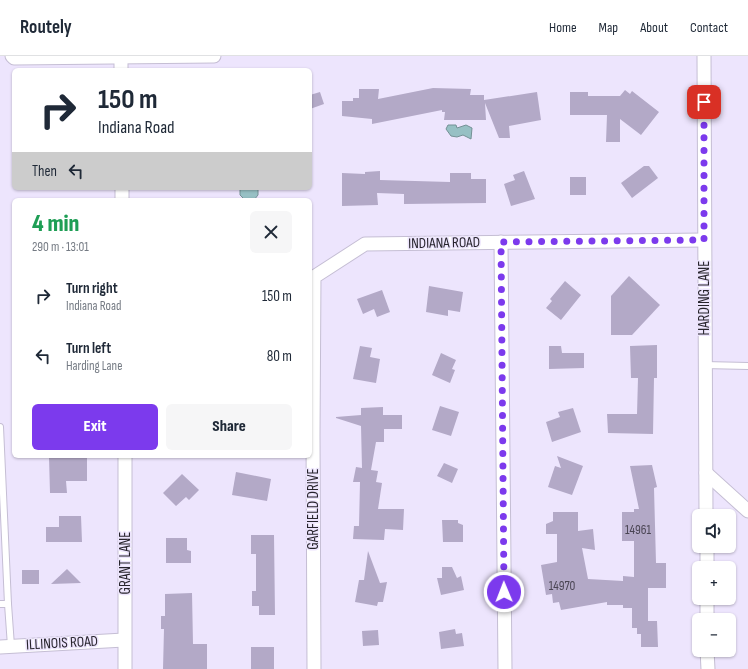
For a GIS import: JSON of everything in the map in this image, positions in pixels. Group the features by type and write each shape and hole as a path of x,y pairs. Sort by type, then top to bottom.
{"street":[{"path":"13,57 121,61 214,56"},
{"name":"HARDING LANE","path":"704,56 704,365 706,509"},
{"name":"INDIANA ROAD","path":"314,277 365,244 704,240"},
{"path":"501,242 505,669"},
{"name":"GARFIELD DRIVE","path":"312,382 314,277"},
{"name":"GRANT LANE","path":"124,669 125,458"},
{"name":"GARFIELD DRIVE","path":"311,458 314,669"},
{"path":"706,473 748,511"},
{"name":"ILLINOIS ROAD","path":"5,646 124,640"},
{"path":"707,657 708,669"}],"lane":[{"path":"704,365 748,366"},
{"path":"0,427 3,555 8,604 5,646"},
{"path":"0,604 8,604"}],"shaded area":[{"path":"448,125 456,125 457,128 466,125 472,128 471,139 463,135 457,137 451,136 446,129"},
{"path":"240,190 258,190 258,195 256,198 243,198 240,195"}],"building":[{"path":"433,88 471,89 470,95 484,95 484,100 537,92 541,120 509,126 510,138 499,138 485,103 486,120 444,120 445,112 442,112 442,110 372,124 372,119 342,116 342,101 353,101 353,98 359,98 359,89 379,89 378,99"},
{"path":"625,90 630,94 632,91 659,112 641,135 620,119 620,142 606,142 607,115 570,115 570,92 588,92 588,96 620,96"},
{"path":"320,92 324,104 312,108 312,94"},
{"path":"644,166 649,166 658,178 632,198 621,183"},
{"path":"380,171 380,180 450,182 450,173 471,173 471,179 486,179 486,203 404,204 404,194 377,193 378,205 342,206 342,173 365,174 365,172"},
{"path":"524,171 535,199 511,206 504,184 515,180 513,175"},
{"path":"570,177 586,177 586,195 570,195"},
{"path":"629,276 660,305 632,335 611,335 611,296"},
{"path":"565,281 581,295 561,320 546,308 552,301 550,299"},
{"path":"429,286 463,292 460,312 448,310 448,316 426,312"},
{"path":"382,290 390,312 377,317 374,309 363,314 357,299"},
{"path":"657,345 657,378 654,378 653,434 608,433 607,414 637,414 638,378 631,378 630,346"},
{"path":"360,346 372,348 370,357 380,359 376,383 353,379"},
{"path":"549,346 561,346 562,353 584,353 584,368 549,369"},
{"path":"441,353 456,360 452,369 455,370 450,383 432,375"},
{"path":"440,406 459,412 451,436 432,430"},
{"path":"383,407 383,415 402,415 402,429 384,429 384,442 376,442 371,470 378,471 376,482 382,483 378,509 404,509 403,530 385,529 384,540 353,539 354,526 359,526 360,482 353,482 356,467 362,468 361,426 336,417 361,415 361,408"},
{"path":"573,408 581,432 552,442 546,422 560,417 558,412"},
{"path":"557,456 583,466 572,495 548,487 555,466 561,468"},
{"path":"49,458 87,458 87,481 66,481 67,493 50,493"},
{"path":"444,463 458,469 452,483 437,476"},
{"path":"652,465 657,487 654,488 656,563 666,563 666,588 648,588 648,621 657,621 658,647 641,647 641,634 637,634 637,628 632,628 632,608 623,608 623,605 607,605 607,602 561,610 559,602 553,603 552,594 546,595 541,565 557,562 557,534 546,534 546,524 553,521 553,512 578,512 578,531 593,529 595,550 582,548 588,579 623,581 623,576 634,577 634,541 622,541 622,512 634,512 634,509 639,509 630,466"},
{"path":"236,472 271,479 267,501 232,495"},
{"path":"182,474 199,490 189,500 186,497 176,506 163,493"},
{"path":"59,516 81,516 82,542 46,542 46,527 59,527"},
{"path":"442,520 458,520 458,523 463,525 463,542 443,542"},
{"path":"251,535 274,535 275,615 259,615 259,606 252,606 252,591 256,591 256,554 251,554"},
{"path":"166,538 187,538 187,550 191,551 191,563 166,563"},
{"path":"368,551 380,583 387,582 383,602 378,602 377,606 355,602 359,580 364,580"},
{"path":"442,567 452,567 457,578 461,576 464,590 441,595 437,578 442,578"},
{"path":"67,569 81,583 51,584"},
{"path":"22,570 39,570 39,584 22,584"},
{"path":"192,593 193,644 207,644 207,669 163,669 164,629 161,629 161,616 165,616 165,594"},
{"path":"455,629 456,634 462,633 464,646 441,649 439,632"},
{"path":"378,630 379,645 363,646 362,631"},
{"path":"251,647 274,647 274,669 251,669"}],"route":[{"path":"504,592 501,242 704,240 704,102"}]}
